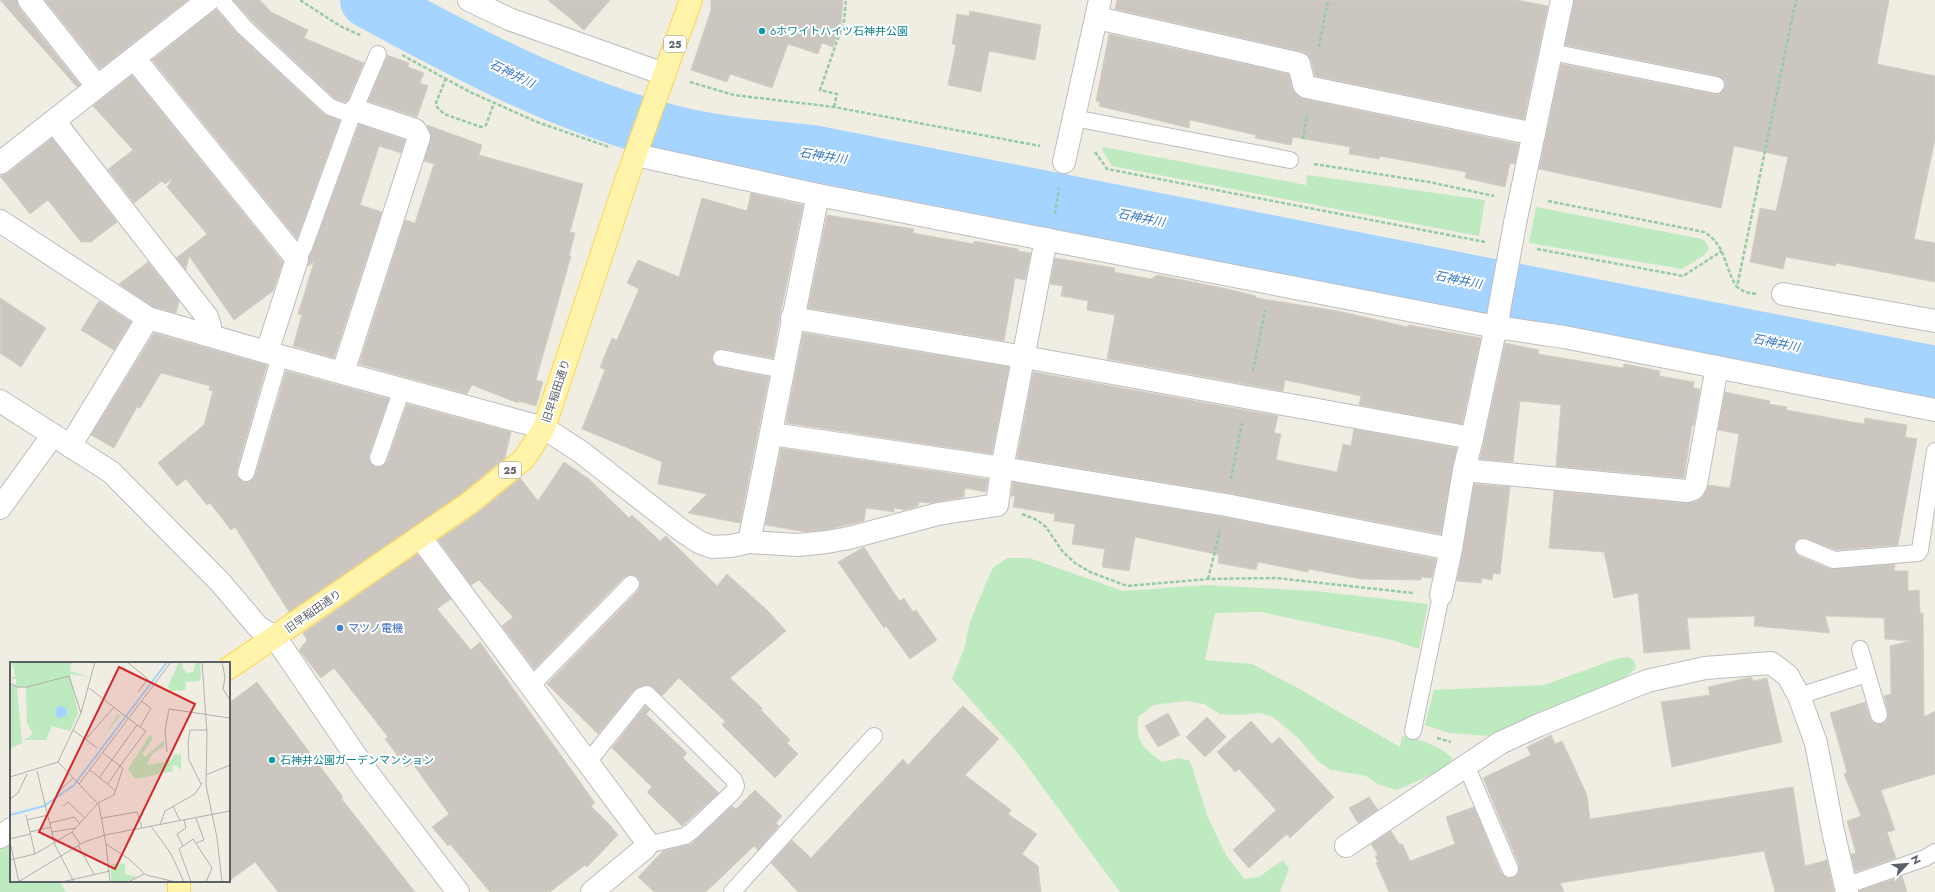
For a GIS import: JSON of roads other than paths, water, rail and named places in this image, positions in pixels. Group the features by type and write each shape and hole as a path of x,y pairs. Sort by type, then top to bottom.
{"main road":[{"name":"旧早稲田通り","path":"230,667 468,504 524,459 544,428 637,150 691,0"},
{"path":"178,892 179,882"}],"street":[{"path":"29,0 97,86"},
{"path":"469,0 662,81"},
{"path":"1441,595 1451,549 1464,470 1497,319 1515,223 1562,0"},
{"path":"0,163 134,58 198,3"},
{"path":"1064,162 1099,9 1299,64 1304,85 1311,88 1534,134"},
{"path":"134,58 297,259 273,354"},
{"path":"343,372 419,137 415,130 353,112"},
{"path":"54,121 207,317 210,326 209,335"},
{"path":"637,150 818,195 1270,284 1497,319 1564,337 1935,410"},
{"path":"748,542 772,434 792,318 818,195"},
{"path":"0,221 148,318 273,354 544,428 581,452 648,506 699,542 712,546 731,546 748,542 798,545 827,542 849,538 938,514 996,505 1046,239"},
{"path":"1783,294 1935,321"},
{"path":"0,508 61,440 148,318"},
{"path":"792,318 1024,357 1472,438"},
{"path":"1464,470 1687,491 1693,489 1696,484 1717,367"},
{"path":"0,401 111,472 220,582 258,627 275,637 364,768 458,892"},
{"path":"772,434 1002,468 1226,505 1451,549"},
{"path":"420,537 647,842 647,845 592,892"},
{"path":"1346,846 1500,743 1647,681 1705,668 1771,663 1788,676 1799,696 1816,743 1846,889"},
{"path":"0,837 10,830"}],"lane":[{"path":"221,0 244,27 330,107 353,112"},
{"path":"1552,52 1716,85"},
{"path":"297,259 304,247 353,112 378,54"},
{"path":"1074,118 1290,160"},
{"path":"246,473 273,354"},
{"path":"721,358 783,370"},
{"path":"378,458 402,389"},
{"path":"1803,547 1834,560 1918,554 1920,550 1935,451"},
{"path":"531,686 632,584"},
{"path":"1413,731 1441,595"},
{"path":"1860,649 1879,714"},
{"path":"1799,696 1867,674"},
{"path":"588,762 642,696 647,694 734,780 736,786 734,791 692,831 678,838 647,845"},
{"path":"732,892 874,736"},
{"path":"1475,759 1510,870"},
{"path":"1846,889 1925,858 1935,852"}],"waterway":[{"name":"石神井川","path":"368,0 478,58 554,93 631,122 671,133 723,143 812,153 1935,374"}],"place":[{"name":"6ホワイトハイツ石神井公園","path":"762,31"},
{"name":"マツノ電機","path":"340,628"},
{"name":"石神井公園ガーデンマンション","path":"272,760"}]}
